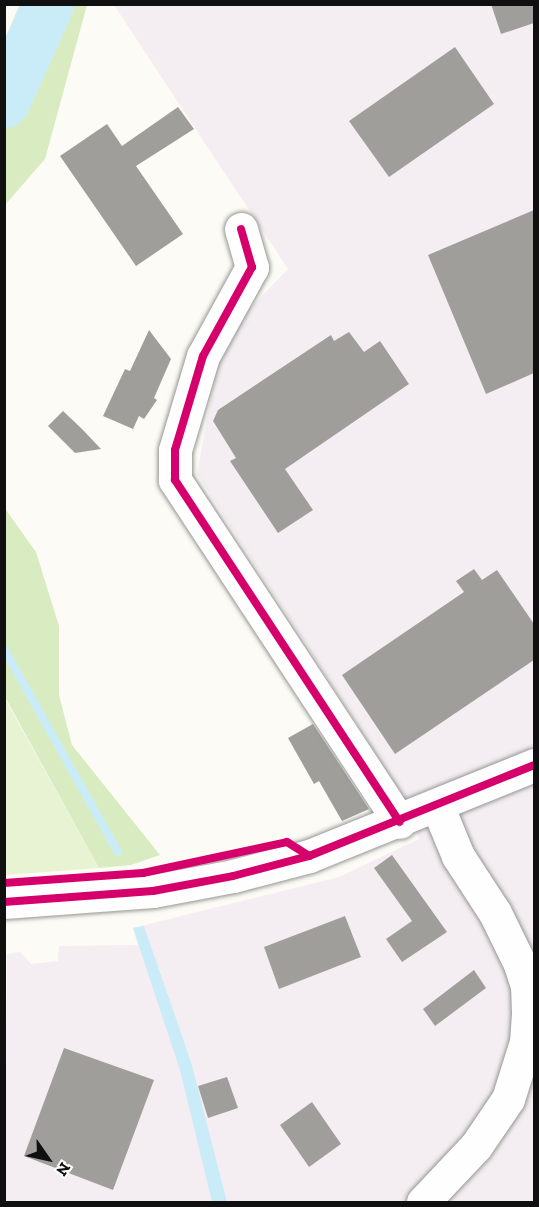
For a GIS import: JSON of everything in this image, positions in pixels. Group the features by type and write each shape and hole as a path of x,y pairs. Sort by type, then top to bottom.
{"street":[{"path":"241,230 252,267 203,356 175,450 175,480 400,822"},
{"path":"4,902 153,891 233,876 309,856 400,822 534,765"},
{"path":"423,1203 476,1146 508,1099 526,1041 528,1013 527,986 519,962 495,913 458,856 437,805"}],"shaded area":[{"path":"114,5 534,5 534,1202 5,1202 7,954 20,952 31,964 58,961 59,946 138,945 133,928 339,877 419,839 405,799 197,474 222,337 288,269"}],"green space":[{"path":"20,4 87,5 45,159 5,205 5,39"},
{"path":"4,507 36,552 59,626 59,695 72,745 160,855 131,865 99,868 5,697"},
{"path":"4,697 99,868 5,875"}],"water":[{"path":"144,926 191,1062 227,1202 212,1202 180,1070 133,928"}],"building":[{"path":"491,4 534,4 534,23 501,34"},
{"path":"455,47 494,104 389,177 349,121"},
{"path":"178,107 194,129 136,166 183,234 136,266 60,156 107,124 122,146"},
{"path":"534,210 534,373 486,394 428,255"},
{"path":"149,330 171,359 154,398 157,400 144,419 139,416 133,429 103,416 125,369 130,371"},
{"path":"349,332 364,352 380,341 409,384 285,469 313,510 278,533 230,461 236,458 213,421 218,410 331,335 334,341"},
{"path":"63,411 101,449 75,453 48,426"},
{"path":"474,569 482,580 497,570 534,624 534,660 395,754 342,675 464,592 456,581"},
{"path":"313,724 369,809 342,821 319,781 314,784 288,738"},
{"path":"392,855 447,932 402,962 386,939 412,921 374,868"},
{"path":"345,916 361,957 279,989 264,947"},
{"path":"474,970 486,988 435,1026 423,1009"},
{"path":"64,1048 154,1080 113,1190 24,1156"},
{"path":"227,1077 238,1108 208,1118 198,1086"},
{"path":"312,1102 341,1144 309,1167 280,1125"}],"waterway":[{"path":"4,102 48,4"},
{"path":"4,649 118,852"}],"cycle path":[{"path":"241,229 252,267 203,356 175,450 175,480 400,822"},
{"path":"4,902 153,891 233,876 309,856 534,765"},
{"path":"4,883 143,873 287,842 309,856"}]}
